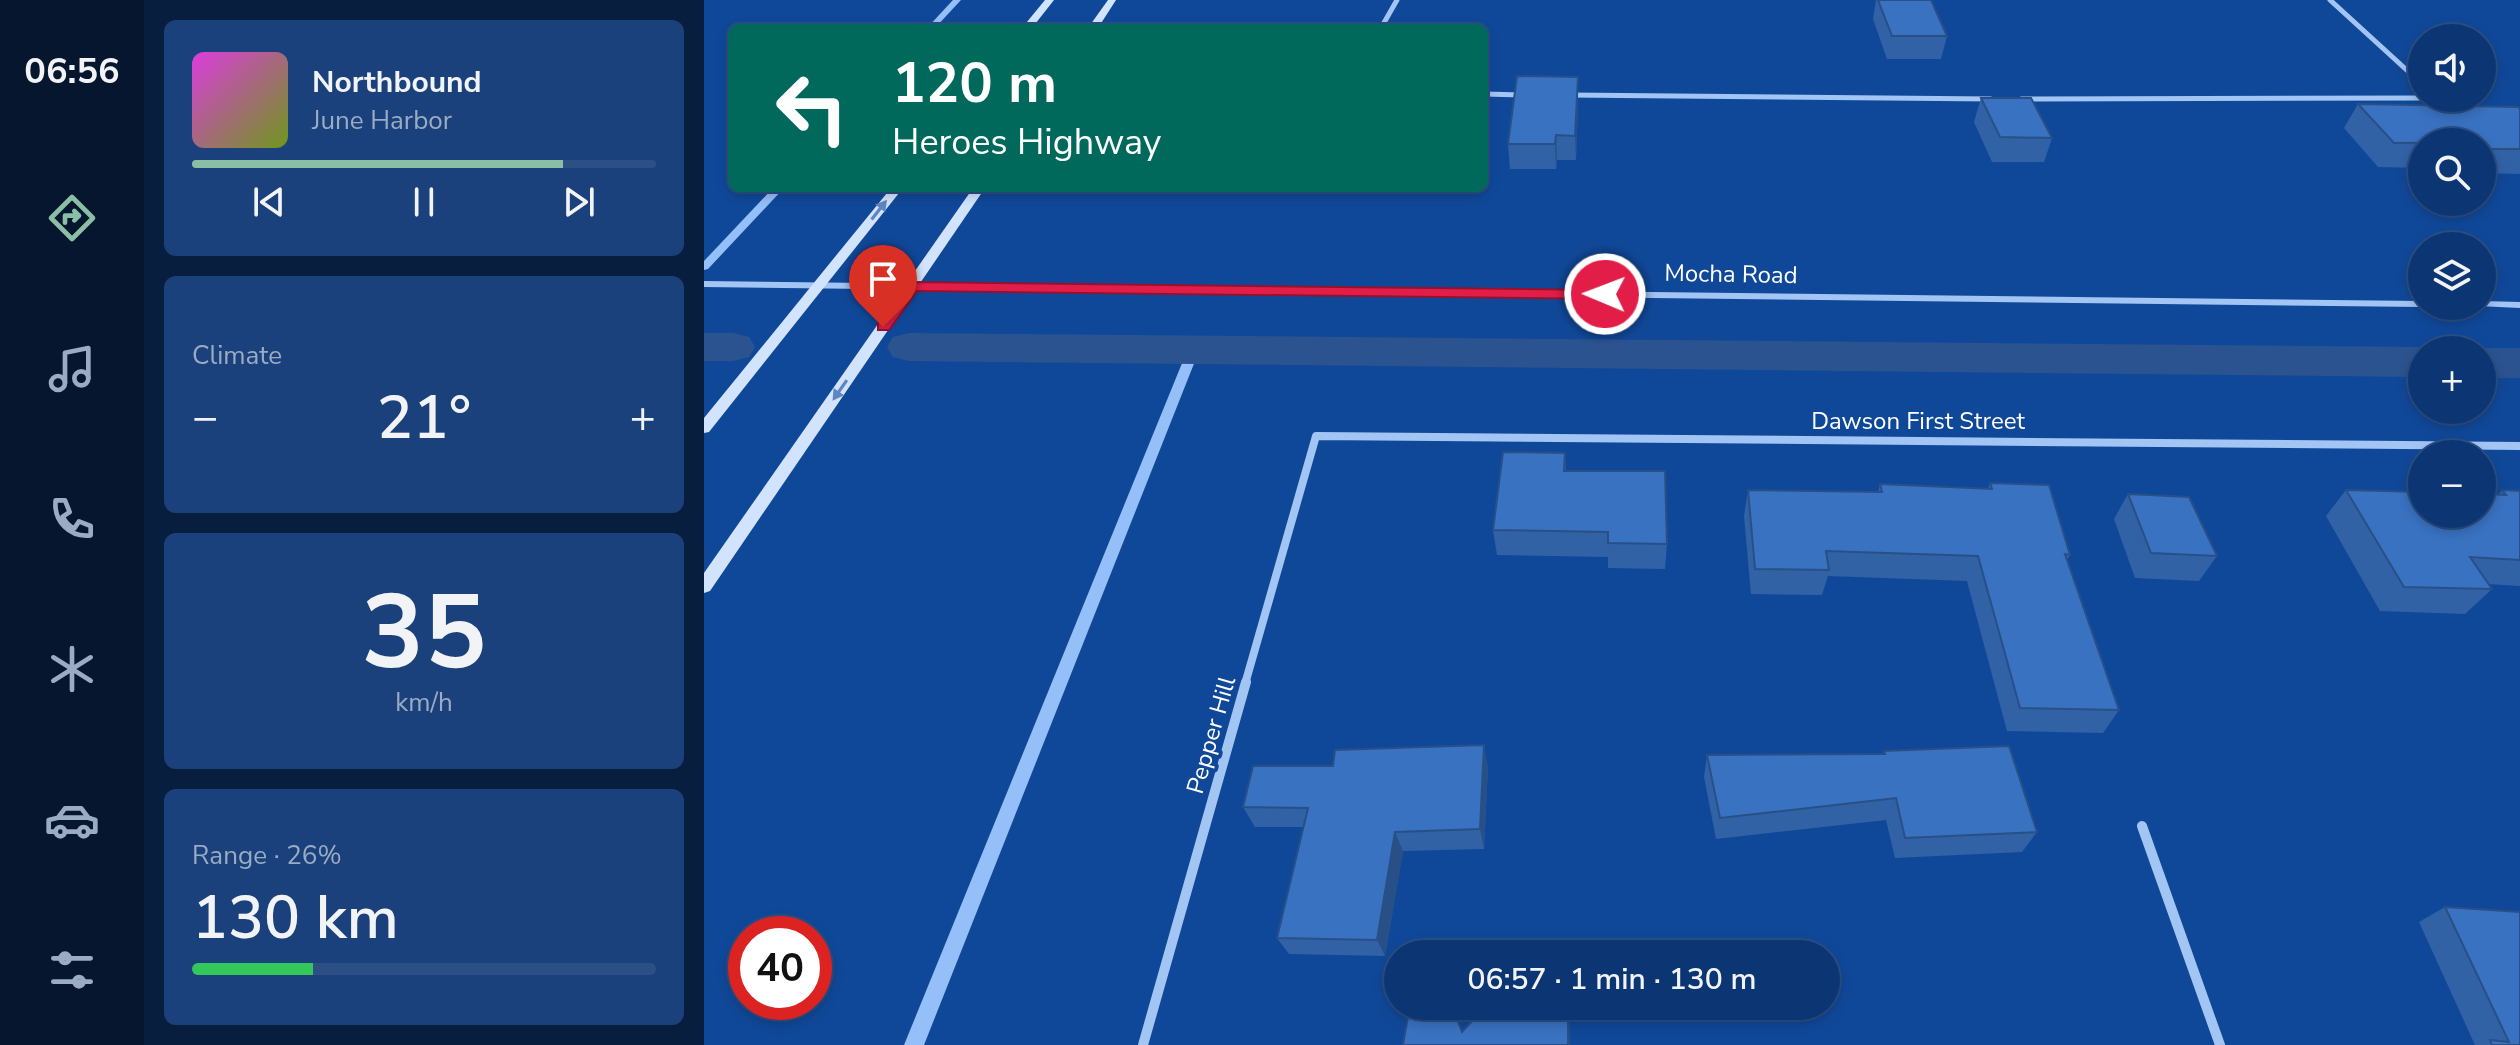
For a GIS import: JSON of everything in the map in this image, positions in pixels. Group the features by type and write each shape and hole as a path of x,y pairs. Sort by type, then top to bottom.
{"main road":[{"path":"1030,24 1050,0"},
{"path":"1096,24 1112,0"},
{"path":"704,428 894,192"},
{"path":"704,586 976,192"}],"street":[{"path":"1383,24 1397,0"},
{"path":"2330,0 2408,71"},
{"path":"1488,94 1528,95"},
{"path":"1558,95 1997,99"},
{"path":"2013,99 2408,98"},
{"name":"Mocha Road","path":"704,284 2408,304"},
{"path":"2496,304 2520,305"},
{"name":"Dawson First Street","path":"1316,436 2520,446"},
{"name":"Pepper Hill","path":"1143,1045 1316,436"},
{"path":"2142,826 2220,1045"}],"building":[{"path":"1878,0 1931,0 1947,36 1892,36"},
{"path":"1517,76 1578,77 1575,136 1556,135 1555,144 1508,144"},
{"path":"1981,98 2031,98 2052,138 2000,137"},
{"path":"2358,104 2408,105 2408,112 2496,112 2496,107 2520,109 2520,149 2496,149 2496,128 2408,128 2408,143 2394,143"},
{"path":"1503,452 1565,453 1564,471 1665,471 1667,544 1608,543 1608,532 1493,530"},
{"path":"1990,483 2049,485 2070,555 2065,554 2119,710 2020,708 1978,556 1826,551 1829,570 1755,569 1748,490 1882,492 1880,484 1992,489"},
{"path":"2346,490 2408,492 2408,528 2496,528 2496,495 2506,495 2502,490 2520,491 2520,560 2470,557 2492,589 2404,587"},
{"path":"2128,494 2189,497 2217,556 2151,553"},
{"path":"1484,745 1480,829 1395,832 1377,940 1277,938 1308,808 1243,807 1253,766 1333,766 1335,750"},
{"path":"2009,746 2037,832 1905,838 1896,798 1720,818 1707,755 1885,754 1884,751"},
{"path":"2445,907 2520,912 2520,1045 2492,1045 2490,1040 2509,1042"},
{"path":"1407,1020 1457,1020 1462,1032 1473,1020 1568,1020 1568,1045 1403,1045"}],"waterway":[{"path":"935,24 957,0"},
{"path":"704,267 775,192"},
{"path":"704,347 733,347"},
{"path":"909,347 2408,362"},
{"path":"914,1045 1193,351"},
{"path":"2496,363 2520,363"}],"route":[{"path":"883,327 913,286 1605,294"}]}
